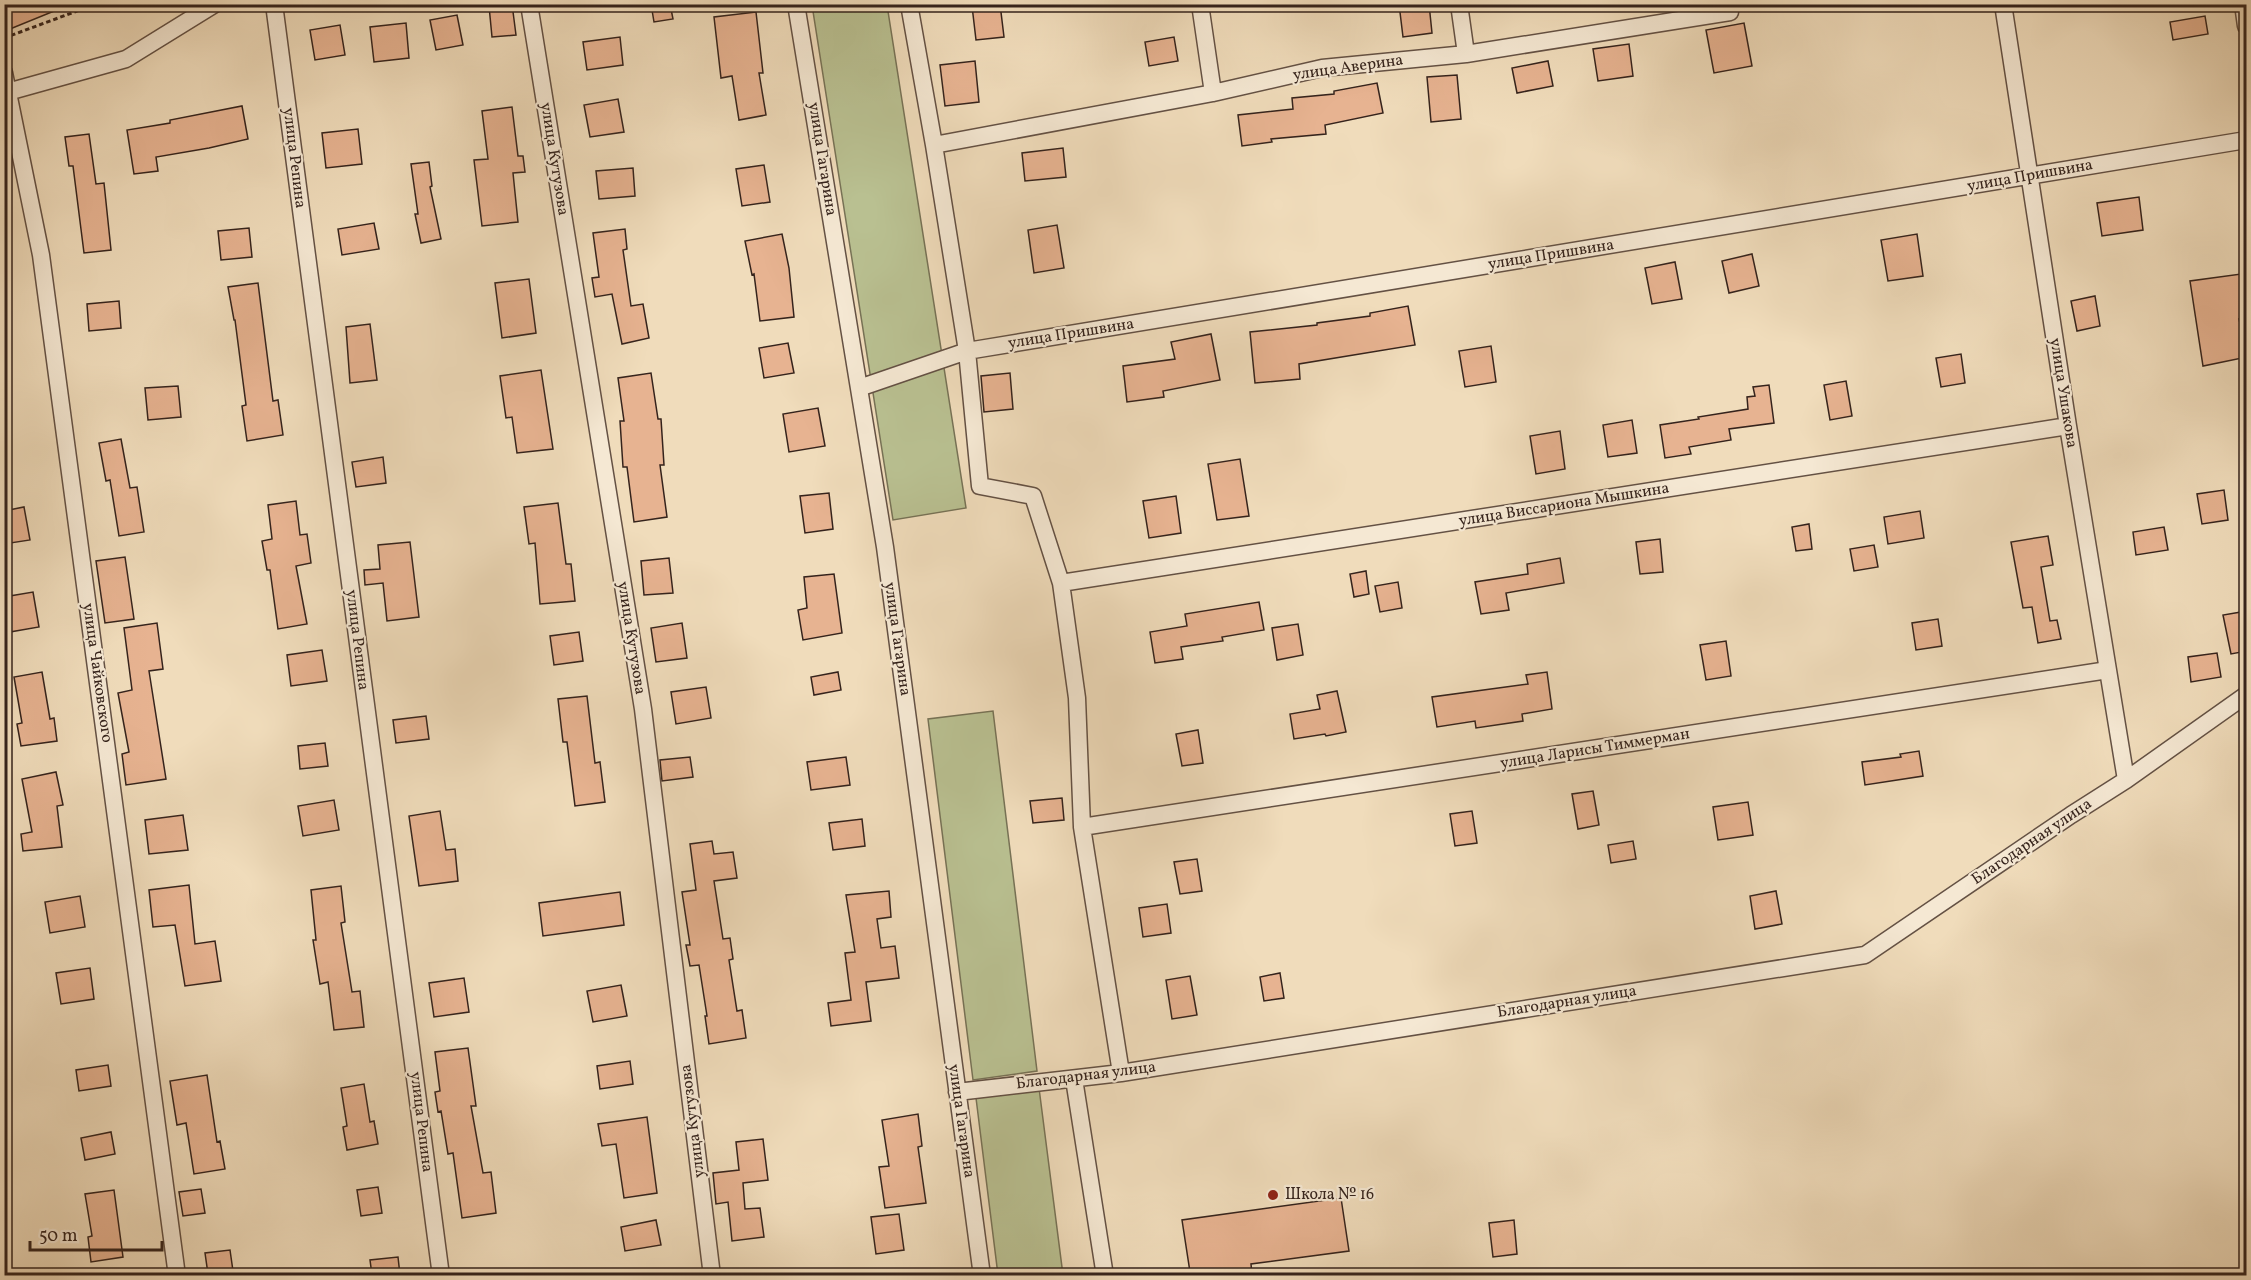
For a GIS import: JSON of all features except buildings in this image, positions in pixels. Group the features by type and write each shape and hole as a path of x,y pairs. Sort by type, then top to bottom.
{"street":[{"path":"7,92 126,59 215,4"},
{"name":"улица Репина","path":"274,4 441,1275"},
{"name":"улица Кутузова","path":"529,4 643,708 712,1275"},
{"name":"улица Гагарина","path":"796,4 885,547 982,1275"},
{"path":"909,4 967,351 980,486 1033,496 1060,583 1077,698 1082,827 1121,1073"},
{"path":"1200,4 1213,93"},
{"path":"1459,4 1467,54"},
{"name":"улица Ушакова","path":"2003,4 2068,426 2126,780"},
{"path":"2243,4 2247,26"},
{"name":"улица Аверина","path":"934,146 1213,93 1322,68 1467,54 1729,8"},
{"name":"улица Чайковского","path":"4,73 41,255 177,1275"},
{"name":"улица Пришвина","path":"859,388 967,351 2247,140"},
{"name":"улица Виссариона Мышкина","path":"1060,583 2068,426"},
{"name":"улица Ларисы Тиммерман","path":"1082,827 2108,670"},
{"name":"Благодарная улица","path":"957,1092 1121,1073 1865,955 2126,780 2247,695"},
{"path":"1074,1079 1106,1275"}],"path":[{"path":"4,38 96,4"}],"green space":[{"path":"812,5 887,5 966,508 893,520"},
{"path":"993,711 1037,1071 973,1080 928,719"},
{"path":"1039,1088 1063,1275 998,1275 976,1098"}],"place":[{"name":"Школа № 16","path":"1273,1195"}]}
